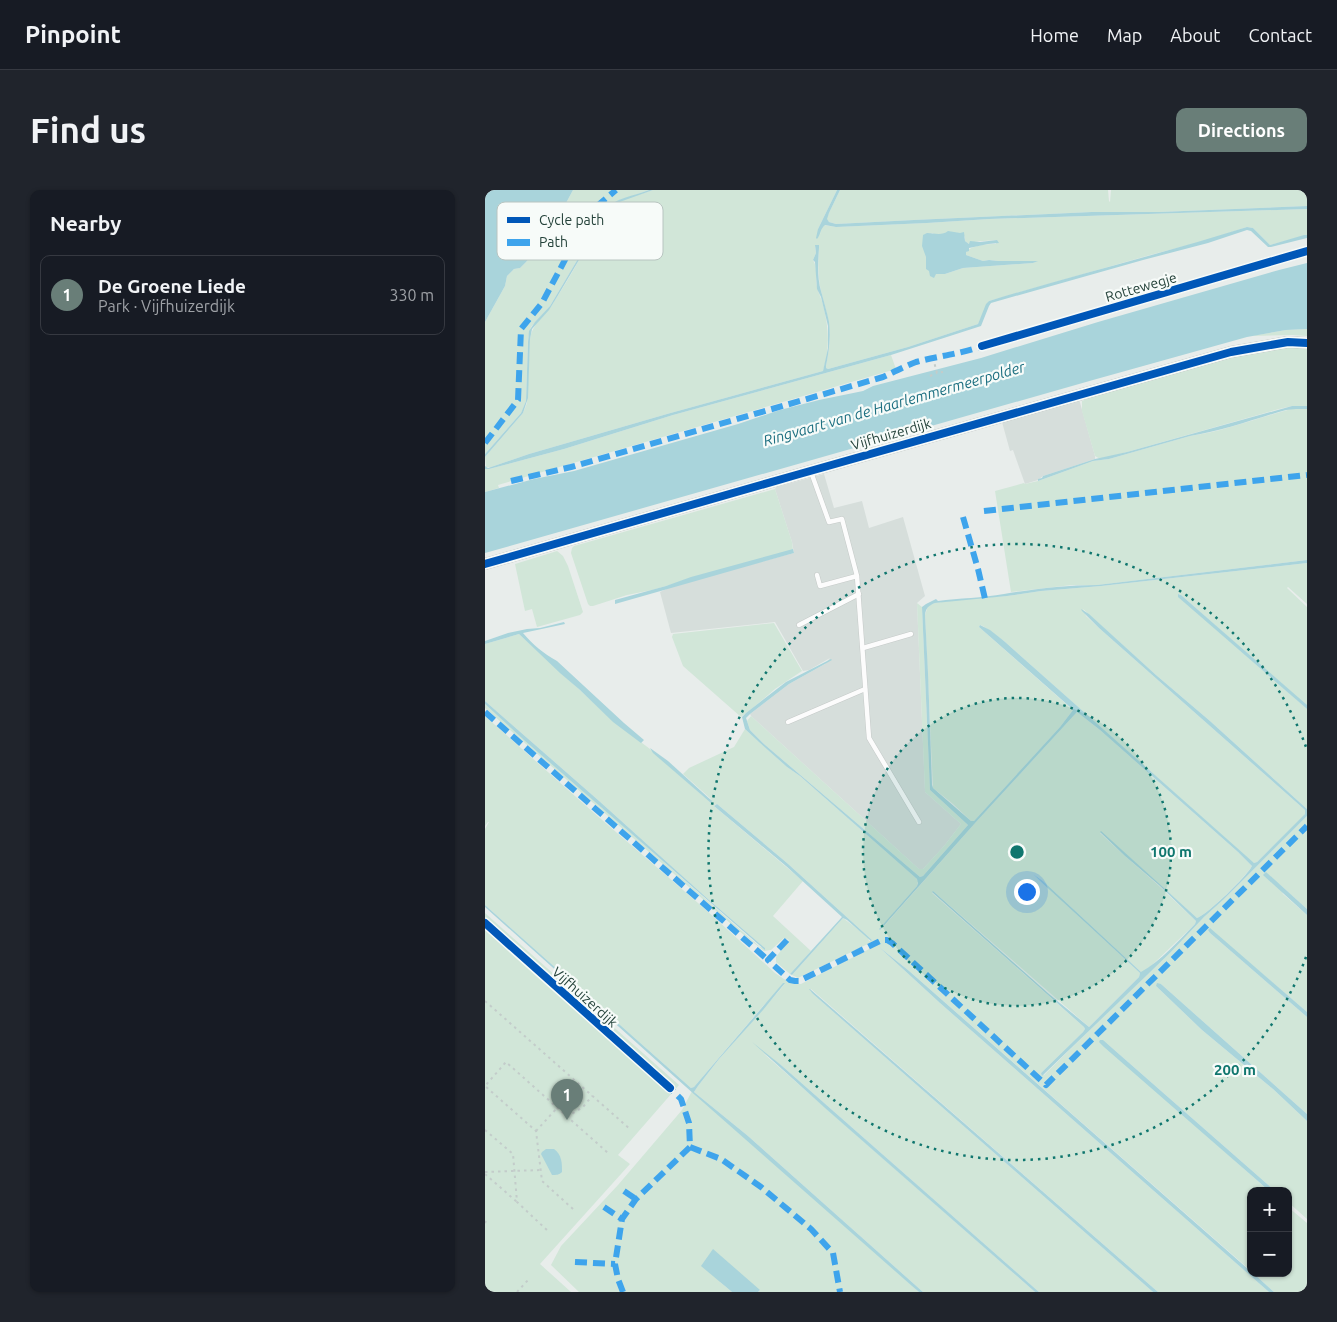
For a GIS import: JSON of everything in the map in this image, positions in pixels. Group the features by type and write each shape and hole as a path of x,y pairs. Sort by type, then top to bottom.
{"street":[{"name":"Rottewegje","path":"982,346 1307,251"},
{"name":"Vijfhuizerdijk","path":"485,564 1231,352 1288,342 1307,343"},
{"name":"Vijfhuizerdijk","path":"485,923 670,1088"}],"lane":[{"path":"811,470 829,522 842,518 857,576 869,738 919,822"},
{"path":"817,575 820,586 857,576"},
{"path":"799,625 859,594"},
{"path":"863,648 911,634"},
{"path":"788,722 865,689"}],"path":[{"path":"933,358 937,374"},
{"path":"930,376 943,372"},
{"path":"485,1001 591,1098 631,1130"},
{"path":"573,1209 542,1181 536,1131 485,1086 506,1062 608,1153"},
{"path":"567,1117 579,1110 591,1098"},
{"path":"536,1131 557,1108"},
{"path":"485,1130 513,1154 517,1202"},
{"path":"485,1173 541,1170"},
{"path":"485,1173 549,1232"},
{"path":"517,1292 528,1280"}],"shaded area":[{"path":"1079,399 1095,459 1025,484 1013,450 1010,451 1002,422"},
{"path":"824,474 834,508 862,501 869,528 903,517 925,596 917,603 925,792 961,824 923,869 919,869 750,714 789,684 825,664 830,658 809,670 803,671 775,622 671,633 660,592 671,587 794,553 775,489 776,487"}],"green space":[{"path":"573,190 649,190 615,202 567,202"},
{"path":"653,190 837,190 818,229 820,234 821,228 824,225 836,227 989,219 1307,209 1307,235 1270,245 1253,228 1247,227 1204,241 989,301 978,324 908,347 828,369 826,366 830,334 819,281 819,248 815,246 816,253 813,260 816,284 825,313 827,330 828,346 823,371 486,467 485,457 523,413 527,403 530,339 533,329 552,305 579,260 663,260 663,202 619,202","holes":["932,233 936,235 961,233 969,244 979,241 997,240 996,244 975,246 966,252 966,255 983,261 1037,261 1033,263 963,268 945,274 936,274 926,261 924,241"]},
{"path":"840,190 1108,190 1110,202 1111,190 1307,190 1307,206 1159,212 1092,212 836,224 829,222 827,217"},
{"path":"577,260 550,306 531,327 528,338 526,401 521,413 485,454 485,322 505,286 507,276 527,261"},
{"path":"1307,329 1307,336 1251,336 1286,330"},
{"path":"1287,348 1307,348 1307,406 1292,406 1279,409 1100,459 1095,456 1082,411 1082,401 1096,395 1241,354"},
{"path":"891,355 896,369 498,485 499,488 485,492 485,469 564,449 673,415"},
{"path":"1291,409 1307,409 1307,560 1097,585 1072,585 1011,592 995,491 1038,481 1093,461 1109,459 1190,436 1228,428"},
{"path":"775,489 793,550 593,606 588,604 571,553 574,546"},
{"path":"557,551 563,556 568,566 583,612 580,615 537,627 532,609 525,611 515,564"},
{"path":"1307,563 1307,604 1287,588 1307,607 1307,706 1181,595 1178,595 1307,709 1307,809 1083,609 1086,616 1099,628 1305,810 1306,813 1302,818 1257,862 1252,862 1004,641 980,625 979,627 1073,710 1060,727 974,821 971,821 933,788 925,615 928,606 935,603 964,599 1007,596"},
{"path":"917,603 922,607 930,790 968,825 923,876 920,877 764,744 750,730 747,721 751,716 919,869 923,869 961,824 925,792"},
{"path":"774,623 802,671 775,689 741,717 683,666 672,637 673,634"},
{"path":"519,634 613,721 650,749 703,796 712,800 683,774 689,768 734,747 745,729 916,878 918,881 917,886 884,926 1077,712 1100,730 1252,866 1226,895 1197,918 1101,832 1196,921 1143,972 1033,874 1140,973 1139,977 1089,1027 933,891 932,893 1084,1027 1083,1032 1041,1073 1044,1075 1307,816 1307,909 1278,883 1283,894 1307,915 1307,1012 1208,930 1307,1017 1307,1114 1161,984 1156,986 1202,1030 1273,1089 1307,1121 1307,1219 1292,1206 1292,1187 1270,1187 1103,1040 1264,1187 1247,1187 1247,1267 908,970 879,947 940,1003 1247,1273 1247,1277 1252,1277 1269,1292 1158,1292 810,989 813,994 1153,1292 1039,1292 781,1065 763,1053 1035,1292 923,1292 748,1136 694,1092 719,1059 785,984 763,1006 694,1087 691,1088 485,905 485,829 489,822 485,826 485,716 775,973 790,983 801,984 879,944 874,941 798,978 792,975 843,918 868,937 869,941 872,940 787,863 717,804 714,806 803,881 773,916 811,951 790,974 776,962 776,957 789,940 784,938 771,950 764,951 485,708 485,704 760,947 765,948 485,701 485,644"},
{"path":"485,913 679,1085 618,1155 630,1164 540,1264 571,1292 485,1292"},
{"path":"692,1091 919,1292 758,1292 760,1290 720,1282 732,1292 579,1292 551,1265 561,1246 618,1185 682,1110"},
{"path":"1292,1210 1307,1223 1307,1292 1274,1292 1257,1277 1292,1277"}],"water":[{"path":"485,190 573,190 567,202 497,202 497,260 528,260 520,268 514,269 507,276 505,286 485,322"},
{"path":"649,190 653,190 615,202"},
{"path":"837,190 840,190 827,219 829,222 836,224 1092,212 1159,212 1307,206 1307,209 989,219 836,227 825,225 817,239 818,229"},
{"path":"1247,227 1253,228 1270,245 1304,235 1307,235 1307,238 1268,247 1251,231 1247,230 1208,243 991,303 981,326 891,355 673,415 564,449 485,469 485,466 488,468 529,454 667,414 823,371 828,348 828,326 821,297 817,289 815,262 813,260 816,253 815,245 819,245 819,281 829,322 830,333 826,366 828,369 908,347 978,324 989,301"},
{"path":"948,231 964,232 965,241 969,244 970,241 997,240 999,243 969,248 969,251 966,252 966,255 983,261 1038,261 1033,263 963,268 945,274 936,274 934,278 930,276 929,271 926,269 926,257 922,246 923,235"},
{"path":"579,260 549,310 532,329 528,398 523,413 485,457 485,454 521,413 526,401 529,331 550,306"},
{"name":"Ringvaart van de Haarlemmermeerpolder","path":"1307,263 1307,329 1286,330 1247,337 485,553 485,492 574,471 780,410 863,391 873,386 981,358 1098,322"},
{"path":"1292,406 1307,406 1307,409 1286,410 1109,459 1093,461 1038,481 1043,476 1095,459 1127,452"},
{"path":"793,549 794,553 615,604 615,600"},
{"path":"1307,560 1307,563 935,603 927,609 925,615 932,785 933,788 971,821 974,821 1060,727 1073,710 979,627 980,625 1004,641 1254,863 1305,814 1305,810 1099,628 1081,609 1210,721 1307,809 1307,816 1171,952 1042,1076 1041,1073 1083,1032 1084,1027 933,891 1089,1027 1139,977 1140,973 1033,874 1043,881 1141,972 1169,950 1196,921 1159,885 1125,856 1101,831 1197,918 1226,895 1252,866 1100,730 1077,712 880,930 917,886 917,879 745,729 742,717 746,713 786,682 831,659 789,684 750,714 746,718 750,730 920,877 923,876 968,825 930,790 922,607 936,599 938,601 1051,588 1097,585"},
{"path":"1178,594 1307,705 1307,709 1178,597"},
{"path":"564,622 565,624 523,633 547,655 557,661 644,740 641,743 613,722 519,634 485,644 485,641 508,633"},
{"path":"485,701 765,950 524,740 485,704"},
{"path":"650,748 668,761 712,801 711,803 653,753"},
{"path":"717,804 787,863 872,940 843,918 792,975 790,974 842,917 786,866 714,806"},
{"path":"1266,872 1307,909 1307,915 1263,875"},
{"path":"485,905 691,1088 694,1087 783,983 785,983 719,1059 694,1092 748,1136 923,1292 919,1292 912,1286 695,1095"},
{"path":"1210,928 1307,1012 1307,1017 1210,933 1208,930"},
{"path":"879,947 908,970 1247,1268 1247,1273 940,1003"},
{"path":"1157,983 1161,984 1307,1114 1307,1121 1273,1089 1202,1030 1156,986"},
{"path":"810,989 1158,1292 1153,1292"},
{"path":"1103,1040 1270,1187 1264,1187 1099,1042"},
{"path":"752,1042 781,1065 1039,1292 1035,1292"},
{"path":"546,1149 554,1149 559,1154 562,1165 562,1172 560,1174 552,1175 541,1154"},
{"path":"713,1249 760,1290 758,1292 732,1292 701,1266"},
{"path":"1252,1277 1257,1277 1274,1292 1269,1292"}],"marked path":[{"path":"602,202 616,190"},
{"path":"485,443 518,400 521,329 542,303 565,260"},
{"path":"511,481 571,467 883,377 916,362 982,346"},
{"path":"984,511 1307,475"},
{"path":"963,517 986,603"},
{"path":"485,712 768,960"},
{"path":"787,940 768,960 790,980 795,981 799,981 882,940 887,940 1046,1085 1307,826"},
{"path":"623,1292 615,1264 622,1219 636,1199 690,1147 689,1123 681,1099 670,1088"},
{"path":"690,1147 721,1159 761,1187 811,1229 833,1253 840,1292"},
{"path":"624,1191 636,1199"},
{"path":"604,1207 622,1219"},
{"path":"575,1262 615,1264"}],"cycle path":[{"path":"982,346 1307,251"},
{"path":"485,564 1231,352 1288,342 1307,343"},
{"path":"485,923 670,1088"}],"place":[{"name":"De Groene Liede","path":"567,1120"}]}
